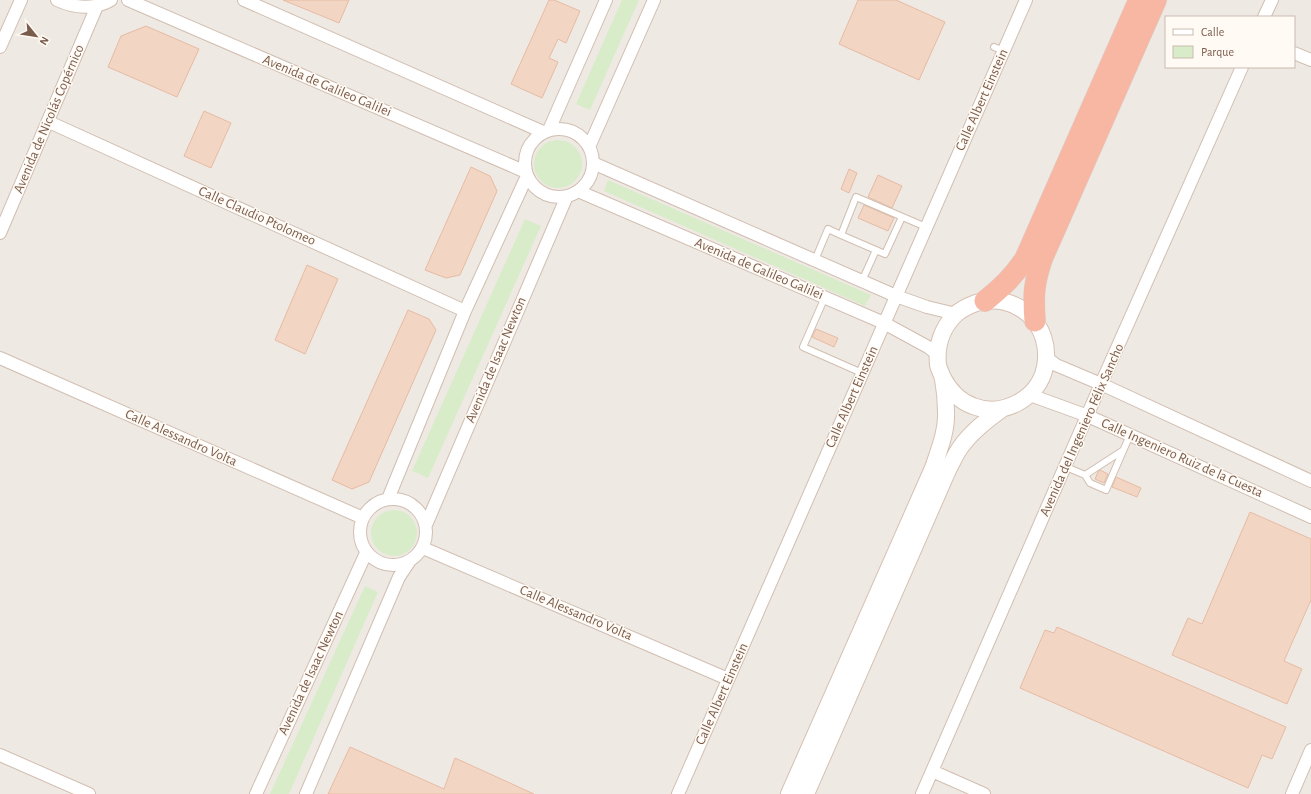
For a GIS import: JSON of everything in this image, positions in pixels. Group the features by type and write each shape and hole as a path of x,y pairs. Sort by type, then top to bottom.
{"highway":[{"path":"985,301 1015,274 1025,259 1139,0"},
{"path":"1035,321 1034,300 1036,279 1042,258 1156,0"}],"main road":[{"path":"789,794 933,468 942,439 946,414 942,378 938,366 937,354 940,339 946,326 956,314 969,305 985,301 999,300 1013,304 1025,311 1035,321 1045,339 1047,358 1044,372 1039,384 1022,401 1002,409 986,420 969,436 960,448 948,470 806,794"},
{"path":"942,378 955,395 973,407 988,410 1002,409"}],"street":[{"path":"0,47 22,0"},
{"path":"57,0 67,5 82,7 97,6 111,0"},
{"name":"Avenida de Galileo Galilei","path":"128,0 526,174"},
{"path":"244,0 546,131"},
{"path":"546,131 606,0"},
{"path":"589,147 654,0"},
{"name":"Calle Albert Einstein","path":"678,794 926,227 999,49 1026,0"},
{"path":"1264,16 1272,0"},
{"name":"Avenida de Nicolás Copérnico","path":"0,233 97,6"},
{"path":"1295,53 1311,60"},
{"name":"Avenida del Ingeniero Félix Sancho","path":"922,794 1101,384 1242,68"},
{"name":"Calle Claudio Ptolomeo","path":"48,122 465,311"},
{"path":"561,128 572,131 582,138 589,147 593,163 591,174 586,183 573,193 552,196 539,191 532,184 526,174 525,161 527,149 534,140 546,131 561,128"},
{"path":"593,163 896,296 927,307 956,314"},
{"path":"388,499 465,311 526,174"},
{"name":"Avenida de Galileo Galilei","path":"573,193 884,323 928,347 937,354"},
{"name":"Avenida de Isaac Newton","path":"426,525 573,193"},
{"name":"Calle Alessandro Volta","path":"0,358 363,518"},
{"path":"1047,358 1056,365 1101,384 1311,481"},
{"name":"Calle Ingeniero Ruiz de la Cuesta","path":"1030,394 1088,416 1311,517"},
{"path":"400,499 412,504 421,513 426,525 426,537 423,548 417,556 408,562 397,566 386,565 375,561 366,553 362,545 360,527 363,518 373,506 380,501 400,499"},
{"name":"Calle Alessandro Volta","path":"423,548 728,679"},
{"name":"Avenida de Isaac Newton","path":"256,794 366,553"},
{"path":"306,794 399,577 408,562"},
{"path":"1292,794 1311,750"},
{"path":"0,756 89,794"},
{"path":"932,771 984,794"}],"lane":[{"path":"841,235 856,197 926,227"},
{"path":"815,260 828,230 885,254 902,217"},
{"path":"862,281 876,250"},
{"path":"824,297 803,347 862,373"},
{"path":"1066,467 1085,475 1090,483 1106,490 1130,435"},
{"path":"1085,475 1122,451"}],"shaded area":[{"path":"0,0 1311,0 1311,794 0,794"}],"green space":[{"path":"622,0 639,0 590,110 576,104"},
{"path":"558,140 567,142 575,147 580,155 582,164 580,173 575,181 567,186 558,188 549,186 541,181 536,173 534,164 536,155 541,147 549,142"},
{"path":"608,180 871,295 865,306 604,191"},
{"path":"525,219 541,226 428,478 412,471"},
{"path":"389,510 399,510 407,514 413,520 417,528 417,538 413,546 407,552 399,556 389,556 381,552 375,546 371,538 371,528 375,520 381,514"},
{"path":"365,586 378,592 289,794 270,794"}],"building":[{"path":"283,0 349,0 339,23"},
{"path":"549,0 554,0 580,11 566,43 558,39 549,58 558,62 542,98 511,84"},
{"path":"858,0 896,0 945,22 919,80 839,44"},
{"path":"146,26 199,49 177,97 108,67 121,36"},
{"path":"204,111 231,123 211,168 184,156"},
{"path":"471,167 490,176 497,191 460,275 446,278 425,270"},
{"path":"849,169 857,173 849,193 841,189"},
{"path":"878,175 902,186 892,208 868,197"},
{"path":"864,205 894,218 888,231 858,218"},
{"path":"307,265 338,279 305,354 275,340"},
{"path":"408,310 429,319 436,330 369,482 352,489 332,480"},
{"path":"816,329 838,338 834,347 812,337"},
{"path":"1100,470 1108,474 1104,483 1095,479"},
{"path":"1116,477 1141,488 1137,497 1112,487"},
{"path":"1250,512 1311,539 1311,600 1284,661 1302,669 1287,704 1172,655 1188,618 1202,624"},
{"path":"1057,627 1286,727 1272,759 1262,755 1248,788 1020,688 1045,630 1054,633"},
{"path":"350,747 444,789 455,758 534,794 328,794"}]}
